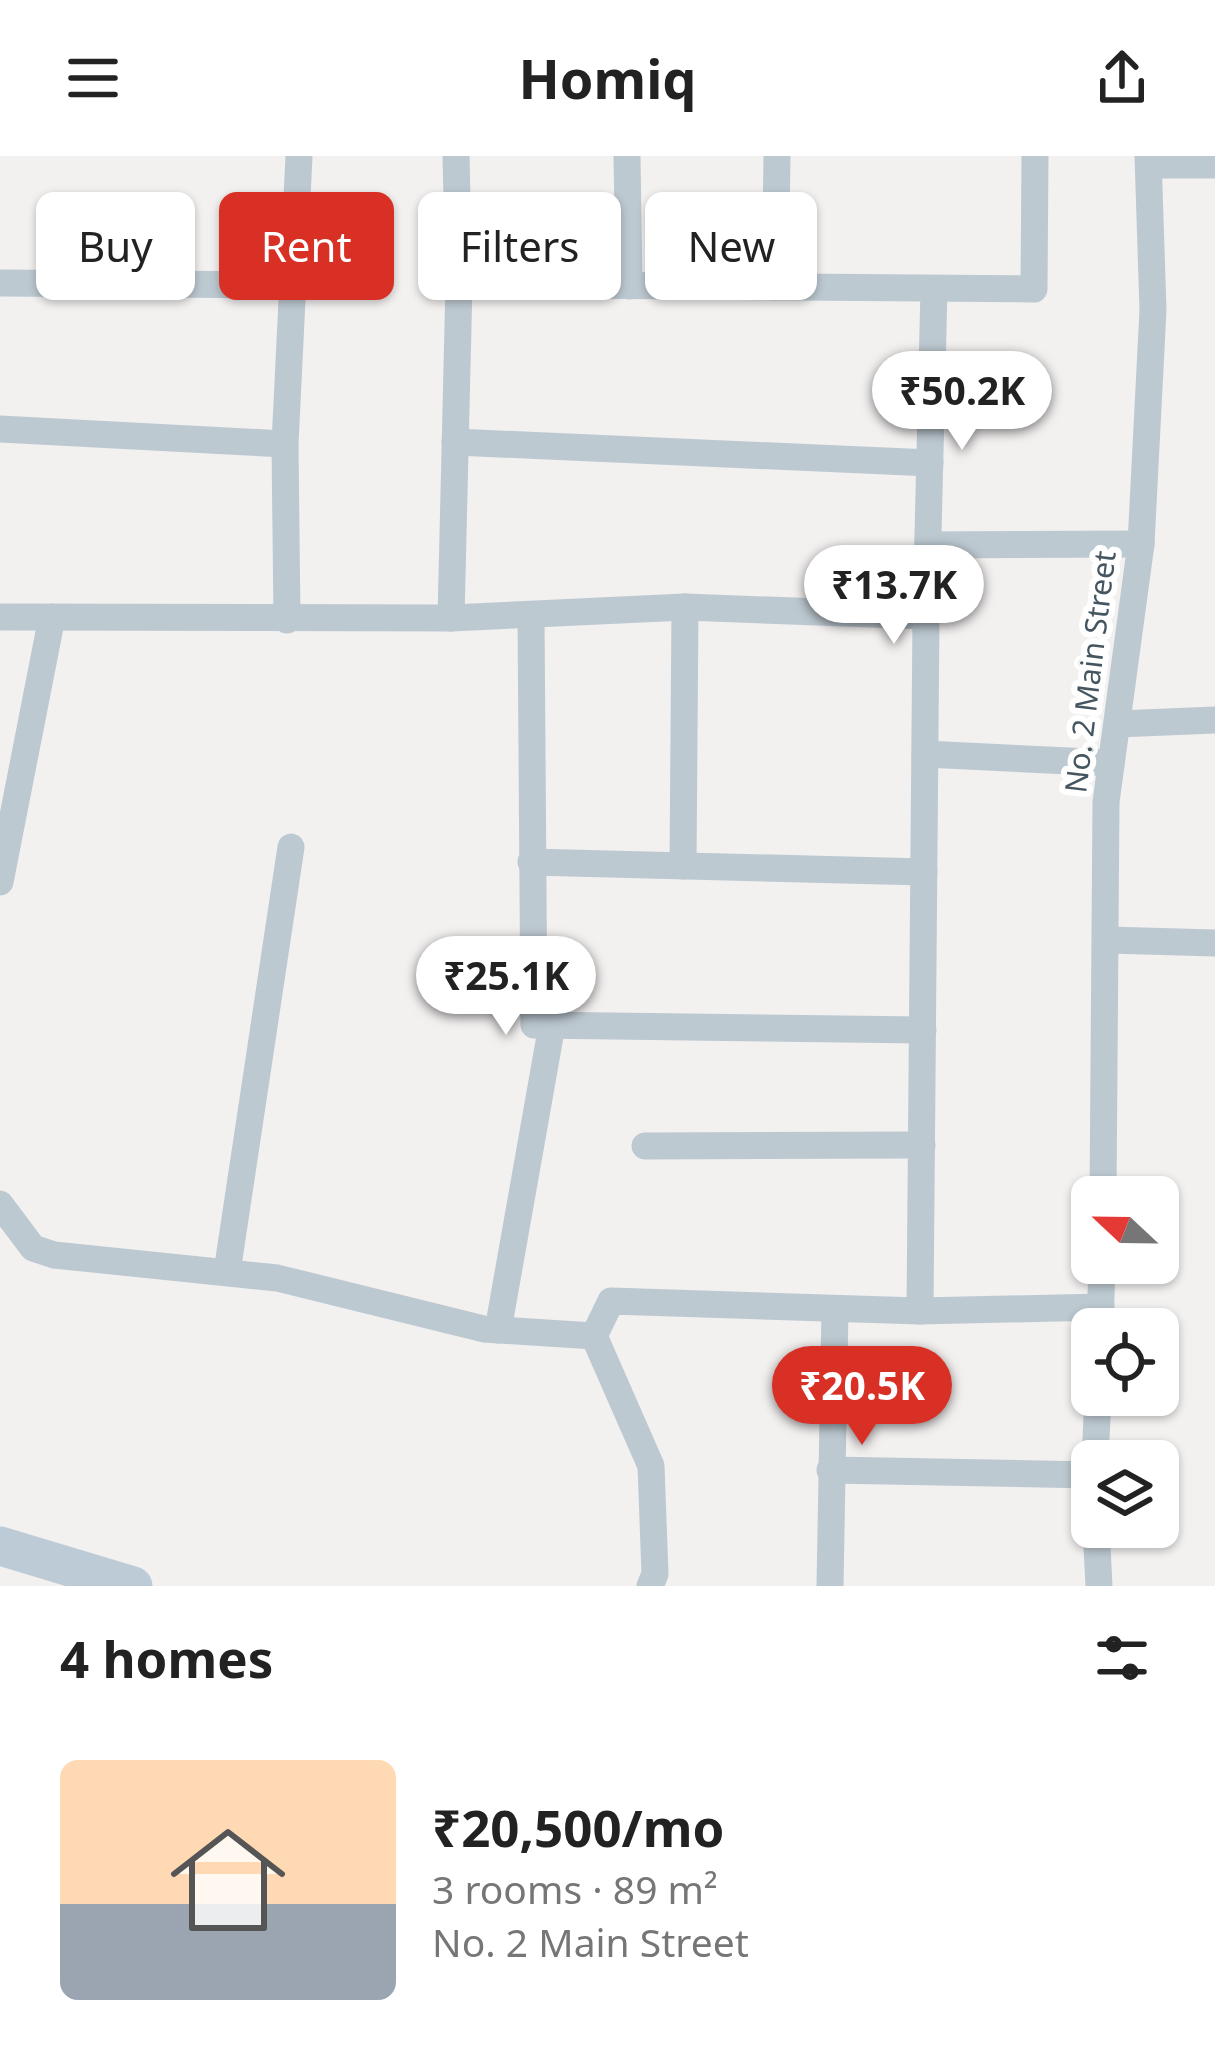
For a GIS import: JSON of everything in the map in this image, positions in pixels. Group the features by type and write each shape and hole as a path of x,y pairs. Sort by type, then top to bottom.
{"street":[{"path":"296,192 298,156"},
{"path":"456,156 457,192"},
{"path":"627,156 629,286"},
{"path":"776,192 777,156"},
{"path":"817,288 1034,290 1035,156"},
{"path":"1149,160 1215,165"},
{"name":"No. 2 Main Street","path":"1103,1176 1111,763 1141,544 1153,310 1149,160"},
{"path":"0,284 219,285"},
{"path":"621,286 645,286"},
{"path":"920,1311 934,289"},
{"path":"287,620 285,444 291,300"},
{"path":"452,618 459,300"},
{"path":"0,429 285,444"},
{"path":"455,442 930,463"},
{"path":"928,545 1141,544"},
{"path":"0,617 452,618 686,607 926,616"},
{"path":"683,866 686,607"},
{"path":"531,615 534,1024 922,1030"},
{"path":"0,882 9,777 52,617"},
{"path":"1118,724 1215,720"},
{"path":"925,754 1111,763"},
{"path":"227,1272 291,847"},
{"path":"531,862 924,872"},
{"path":"1108,940 1215,943"},
{"path":"498,1330 552,1025"},
{"path":"645,1146 922,1145"},
{"path":"0,1204 33,1248 54,1256 277,1277 498,1330 593,1336"},
{"path":"593,1336 611,1301 1071,1317"},
{"path":"830,1586 835,1309"},
{"path":"593,1336 651,1466 655,1574 650,1586"},
{"path":"830,1470 1071,1475"},
{"path":"0,1546 133,1586"},
{"path":"1097,1548 1099,1586"}]}
